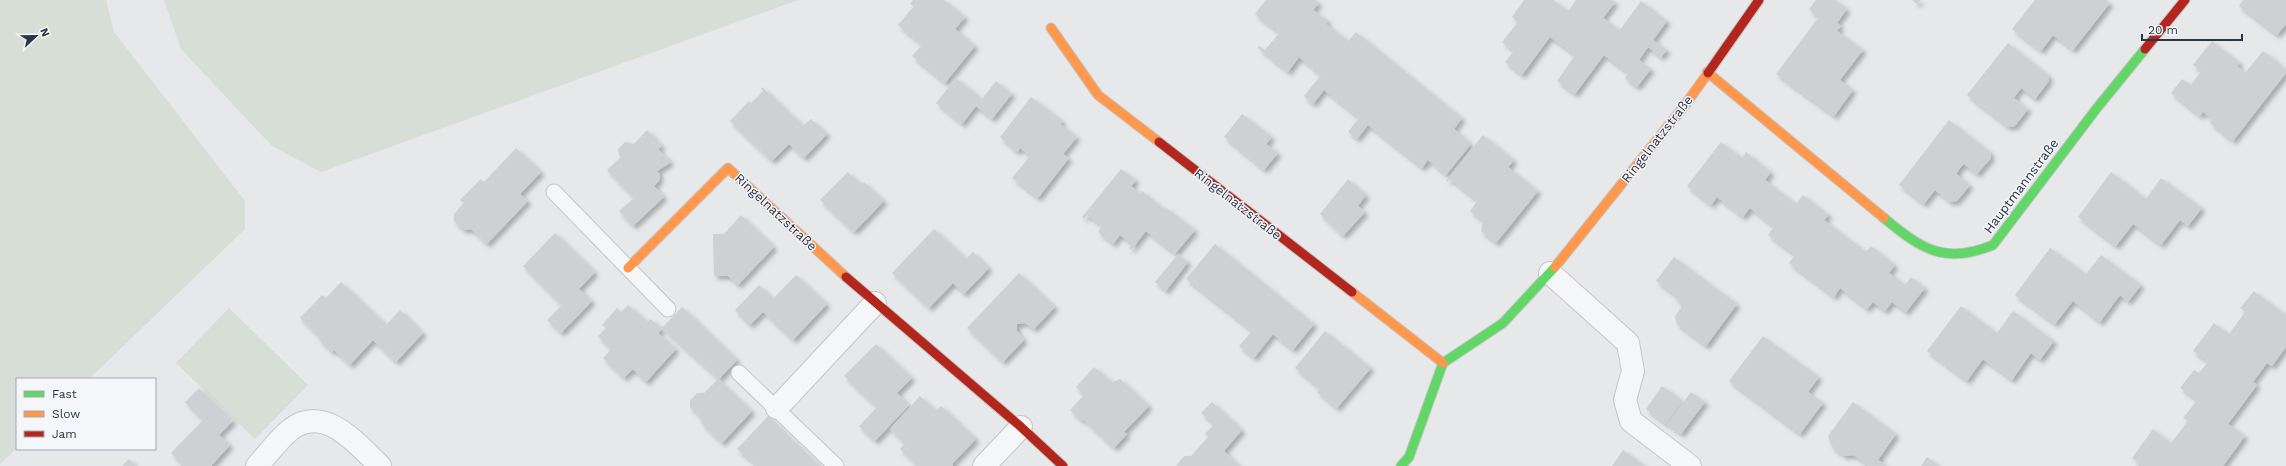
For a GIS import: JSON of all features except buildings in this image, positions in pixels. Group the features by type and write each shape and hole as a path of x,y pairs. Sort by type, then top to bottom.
{"street":[{"name":"Ringelnatzstraße","path":"1051,28 1098,94 1443,363 1503,323 1550,273 1680,111 1759,0"},
{"name":"Hauptmannstraße","path":"1707,72 1913,242 1951,256 1973,254 1994,245 2097,108 2185,0"},
{"name":"Ringelnatzstraße","path":"628,268 728,168 876,304 1021,427 1063,466"},
{"path":"1550,273 1628,343 1634,371 1625,400 1631,421 1690,466"},
{"path":"777,408 876,304"},
{"path":"1401,466 1409,457 1443,363"},
{"path":"256,466 291,430 303,424 317,421 330,424 344,432 380,466"},
{"path":"984,466 1021,427"}],"lane":[{"path":"554,192 668,309"},
{"path":"739,373 836,466"}],"shaded area":[{"path":"0,0 106,0 114,32 245,201 245,229 90,378 16,378 16,449 0,464"},
{"path":"164,0 798,0 321,172 272,146 181,49"},
{"path":"229,308 308,385 255,439 176,363"}],"traffic: fast":[{"path":"1884,218 1910,238 1934,251 1961,254 1993,245 2097,108 2145,49"},
{"path":"1401,466 1409,457 1443,363 1503,323 1555,267"}],"traffic: slow":[{"path":"1051,28 1098,95 1159,142"},
{"path":"1707,72 1884,218"},
{"path":"1555,267 1685,105 1708,73"},
{"path":"628,268 728,168 846,277"},
{"path":"1352,292 1443,363"}],"traffic: jam":[{"path":"1708,73 1759,0"},
{"path":"2145,49 2185,0"},
{"path":"1159,142 1352,292"},
{"path":"846,277 1021,427 1063,466"}]}
